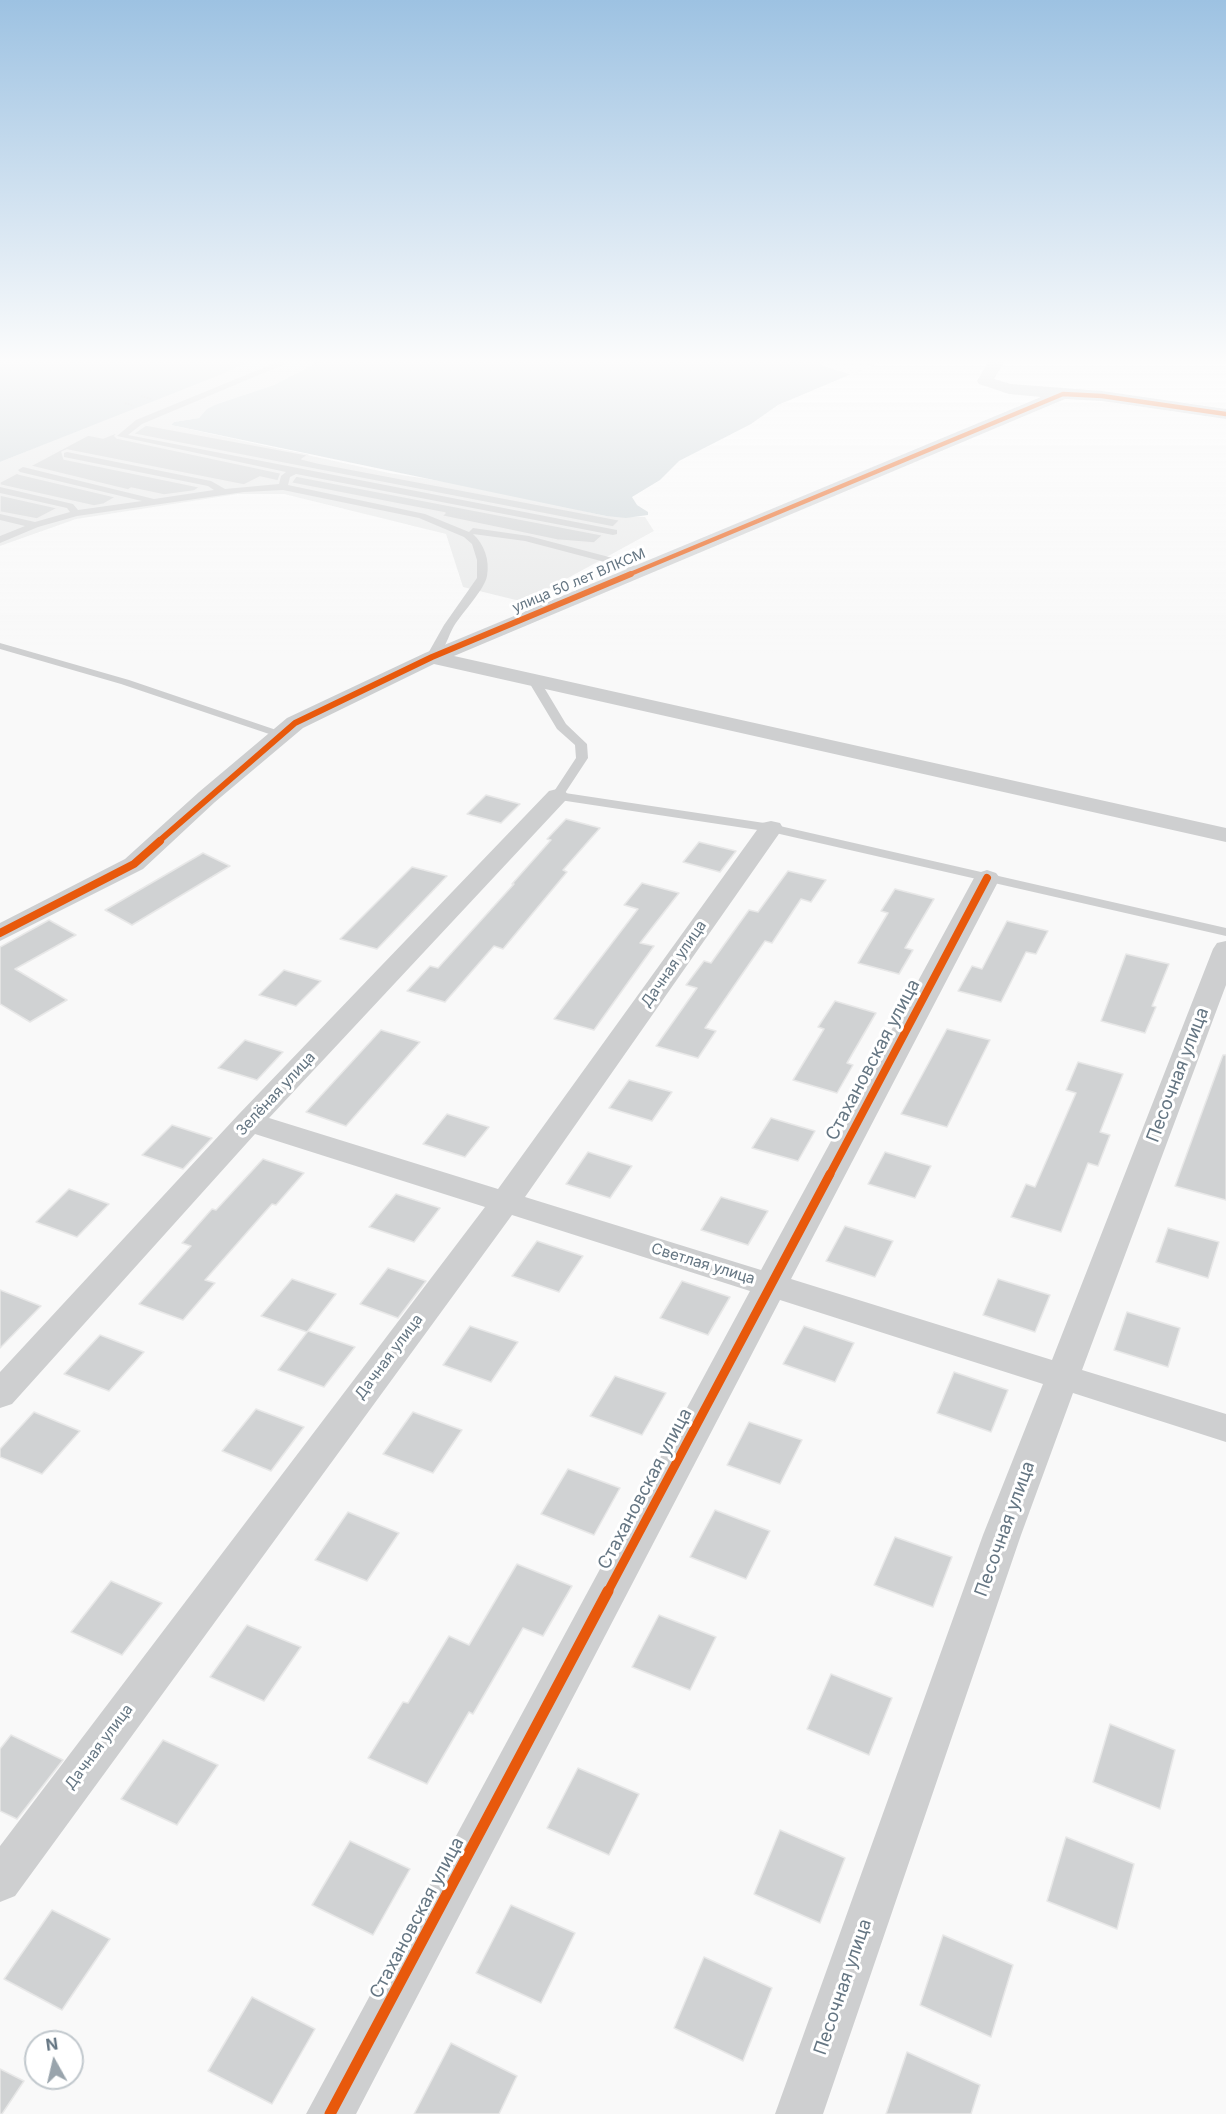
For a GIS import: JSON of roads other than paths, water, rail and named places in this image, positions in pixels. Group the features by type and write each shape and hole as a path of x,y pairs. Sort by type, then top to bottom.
{"street":[{"name":"улица 50 лет ВЛКСМ","path":"0,933 134,864 295,723 432,657 904,460"},
{"path":"432,657 1226,835"},
{"name":"Зелёная улица","path":"0,1395 249,1122 557,796"},
{"name":"Дачная улица","path":"0,1881 505,1202 771,828"},
{"name":"Стахановская улица","path":"330,2114 987,878"},
{"name":"Песочная улица","path":"798,2114 1002,1535 1226,949"},
{"name":"Светлая улица","path":"249,1122 1226,1428"}],"lane":[{"path":"90,460 211,484 223,492"},
{"path":"239,460 494,514 613,532"},
{"path":"23,470 142,496 152,501"},
{"path":"283,487 286,476 296,471"},
{"path":"0,540 35,525 76,513 103,511 152,501 223,492 283,487 422,516 474,530 525,538 624,564 639,571"},
{"path":"0,490 70,506 76,513"},
{"path":"0,517 35,525"},
{"path":"432,657 449,625 482,578 482,560 474,530"},
{"path":"0,646 125,682 282,734"},
{"path":"533,679 561,726 581,744 582,758 557,796 771,828 1226,932"}]}
